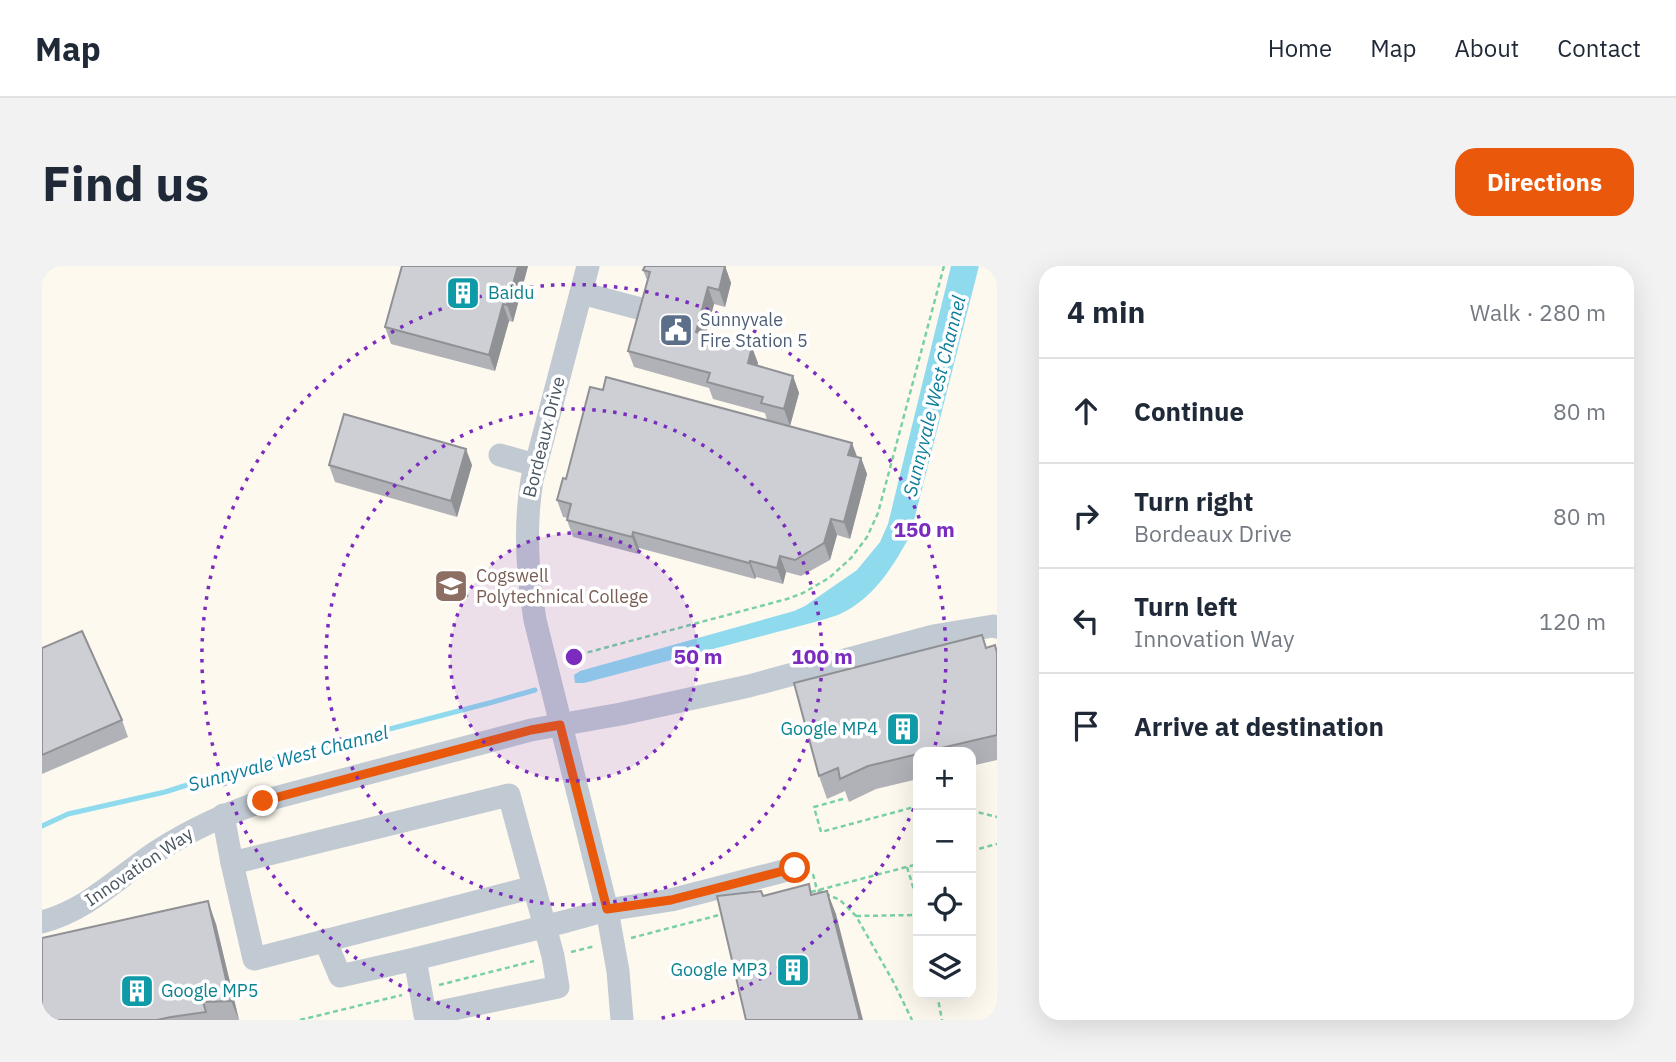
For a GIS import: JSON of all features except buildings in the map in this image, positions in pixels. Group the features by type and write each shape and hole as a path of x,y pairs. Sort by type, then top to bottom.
{"street":[{"name":"Bordeaux Drive","path":"588,266 536,465 528,507 528,582 560,725 607,909 618,971 622,1020"},
{"path":"581,293 649,311"},
{"path":"500,454 536,465"},
{"name":"Innovation Way","path":"42,922 66,915 96,897 187,832 223,815 290,794 531,730 621,714 749,686 933,636 997,627"},
{"path":"232,863 509,795 553,956 558,987 425,1015 415,959"},
{"path":"223,815 254,959 534,887"},
{"path":"325,940 340,976 545,927 607,909 671,900 803,865"}],"path":[{"path":"547,664 787,600 829,578 851,558 867,537 878,513 944,266"},
{"path":"843,799 814,807 821,832 913,807"},
{"path":"974,810 997,817"},
{"path":"976,850 997,844"},
{"path":"803,865 817,890 840,900 856,916 912,1020"},
{"path":"809,892 913,865"},
{"path":"907,867 913,887"},
{"path":"631,938 726,913"},
{"path":"856,916 913,915"},
{"path":"300,1020 595,946"},
{"path":"938,999 942,1020"},
{"path":"995,1020 997,1012"}],"shaded area":[{"path":"42,266 997,266 997,1020 42,1020"}],"water":[{"path":"951,266 979,266 910,536 876,587 857,604 831,617 584,683 575,683 574,675 580,671 794,611 857,570 880,542 888,524"}],"waterway":[{"name":"Sunnyvale West Channel","path":"42,826 68,814 165,792 244,767 535,690"}],"place":[{"name":"Baidu","path":"463,293"},
{"name":"Sunnyvale Fire Station 5","path":"676,330"},
{"name":"Cogswell Polytechnical College","path":"451,586"},
{"name":"Google MP4","path":"903,729"},
{"name":"Google MP3","path":"793,970"},
{"name":"Google MP5","path":"137,991"}],"route":[{"path":"263,801 531,730 560,725 607,909 671,900 795,868"}]}
